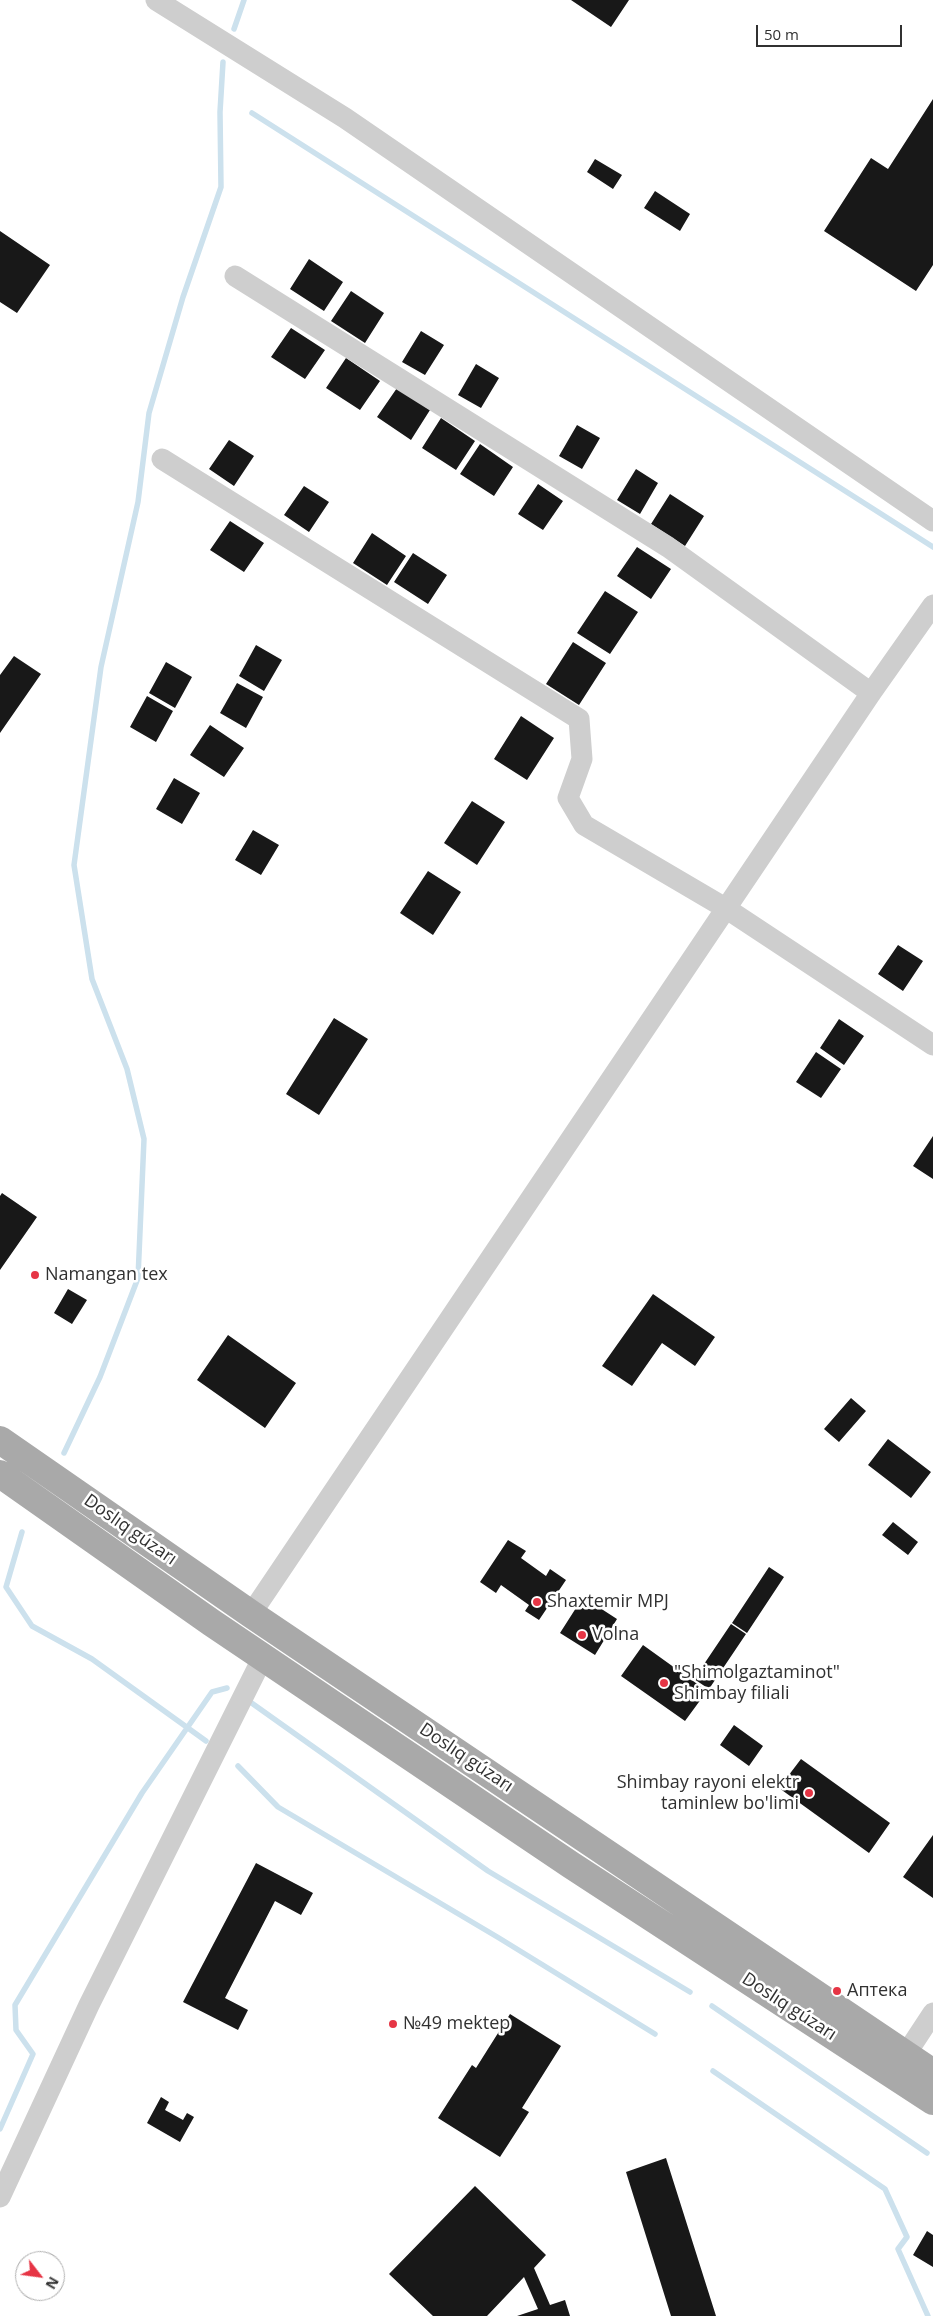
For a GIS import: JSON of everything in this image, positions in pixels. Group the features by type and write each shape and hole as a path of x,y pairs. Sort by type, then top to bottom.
{"main road":[{"name":"Doslıq gúzarı","path":"0,1440 251,1614 933,2073"},
{"name":"Doslıq gúzarı","path":"0,1474 263,1657 571,1865 933,2101"}],"street":[{"path":"156,0 346,118 933,521"},
{"path":"235,276 668,547 871,693"},
{"path":"162,459 579,719 582,759 568,798 584,826 727,909 933,1045"},
{"path":"251,1614 282,1565 727,909 871,693 933,605"},
{"path":"0,2197 89,2005 263,1657"},
{"path":"906,2054 933,2013"}],"building":[{"path":"571,0 629,0 611,27"},
{"path":"933,99 933,265 916,291 824,231 871,158 888,169"},
{"path":"595,159 622,175 613,189 587,172"},
{"path":"655,191 690,214 680,231 644,208"},
{"path":"0,231 50,265 17,313 0,302"},
{"path":"309,259 343,282 324,311 290,289"},
{"path":"351,291 384,313 365,343 331,321"},
{"path":"291,328 325,350 305,379 271,357"},
{"path":"421,331 444,345 425,375 402,362"},
{"path":"346,358 380,381 360,410 326,388"},
{"path":"476,364 499,378 481,408 458,395"},
{"path":"397,388 430,410 411,440 377,417"},
{"path":"441,418 475,441 456,470 422,448"},
{"path":"577,425 600,438 582,469 559,456"},
{"path":"229,440 254,456 234,486 209,469"},
{"path":"480,444 513,467 494,496 460,474"},
{"path":"636,469 658,483 640,514 617,500"},
{"path":"538,484 563,501 543,530 518,514"},
{"path":"304,486 329,502 309,532 284,515"},
{"path":"670,494 704,516 685,546 651,524"},
{"path":"230,521 264,543 244,572 210,550"},
{"path":"372,533 406,556 387,585 353,563"},
{"path":"637,547 671,569 651,599 617,576"},
{"path":"413,553 447,575 428,604 394,582"},
{"path":"605,591 638,612 610,654 577,633"},
{"path":"573,642 606,663 579,705 546,684"},
{"path":"256,645 282,660 264,691 239,676"},
{"path":"14,656 41,674 0,733 0,675"},
{"path":"166,662 192,677 175,708 149,693"},
{"path":"237,683 263,697 246,728 220,713"},
{"path":"147,696 173,711 156,742 130,727"},
{"path":"521,716 554,738 527,780 494,759"},
{"path":"210,725 244,748 224,777 190,755"},
{"path":"174,778 200,793 182,824 156,809"},
{"path":"472,801 505,822 477,865 444,843"},
{"path":"253,830 279,845 261,875 235,860"},
{"path":"428,871 461,892 433,935 400,913"},
{"path":"898,945 923,961 903,991 878,974"},
{"path":"334,1018 368,1039 319,1115 286,1094"},
{"path":"839,1019 864,1036 844,1065 820,1048"},
{"path":"816,1052 841,1069 821,1098 796,1082"},
{"path":"933,1136 933,1179 913,1166"},
{"path":"2,1193 37,1217 0,1270 0,1196"},
{"path":"68,1289 87,1300 72,1324 54,1313"},
{"path":"653,1294 715,1337 695,1366 662,1343 632,1386 602,1366"},
{"path":"228,1335 296,1383 265,1428 197,1380"},
{"path":"851,1398 866,1411 839,1442 824,1429"},
{"path":"888,1439 931,1472 911,1498 868,1465"},
{"path":"893,1522 918,1542 908,1555 882,1535"},
{"path":"508,1540 526,1551 521,1558 546,1576 550,1569 566,1580 539,1620 525,1611 529,1605 501,1585 496,1593 480,1582"},
{"path":"769,1567 784,1577 747,1633 732,1623"},
{"path":"583,1597 617,1619 595,1655 560,1633"},
{"path":"731,1624 746,1634 709,1689 694,1679"},
{"name":"\"Shimolgaztaminot\" Shimbay filiali","path":"643,1645 707,1691 685,1721 621,1676"},
{"path":"734,1725 763,1746 749,1766 720,1745"},
{"path":"801,1759 890,1823 869,1853 779,1788"},
{"path":"933,1835 933,1898 903,1877"},
{"path":"256,1863 313,1893 301,1915 275,1901 225,1998 248,2010 238,2030 183,2002"},
{"path":"510,2014 561,2046 522,2108 529,2112 500,2157 438,2118 472,2065 476,2068"},
{"path":"161,2097 169,2102 165,2110 183,2120 187,2113 194,2117 180,2142 147,2123"},
{"path":"666,2158 716,2316 671,2316 626,2172"},
{"path":"475,2186 546,2255 534,2268 550,2305 565,2300 570,2316 517,2316 538,2309 524,2277 487,2316 433,2316 389,2274"},
{"path":"927,2231 933,2235 933,2267 913,2255"}],"waterway":[{"path":"234,29 244,0"},
{"path":"64,1453 100,1377 138,1278 144,1139 127,1069 92,979 74,865 101,667 138,502 149,413 183,297 221,187 220,112 223,62"},
{"path":"252,113 933,547"},
{"path":"22,1532 6,1587 32,1626 92,1659 206,1741"},
{"path":"0,2129 33,2054 16,2030 15,2005 142,1793 212,1692 227,1688"},
{"path":"246,1699 488,1871 690,1992"},
{"path":"238,1766 278,1807 499,1938 655,2034"},
{"path":"712,2006 927,2153"},
{"path":"713,2071 885,2189 907,2237 898,2249 928,2316"}],"place":[{"name":"Namangan tex","path":"35,1275"},
{"name":"Shaxtemir MPJ","path":"537,1602"},
{"name":"Volna","path":"582,1635"},
{"name":"\"Shimolgaztaminot\" Shimbay filiali","path":"664,1683"},
{"name":"Shimbay rayoni elektr taminlew bo'limi","path":"809,1793"},
{"name":"Аптека","path":"837,1991"},
{"name":"№49 mektep","path":"393,2024"}]}
